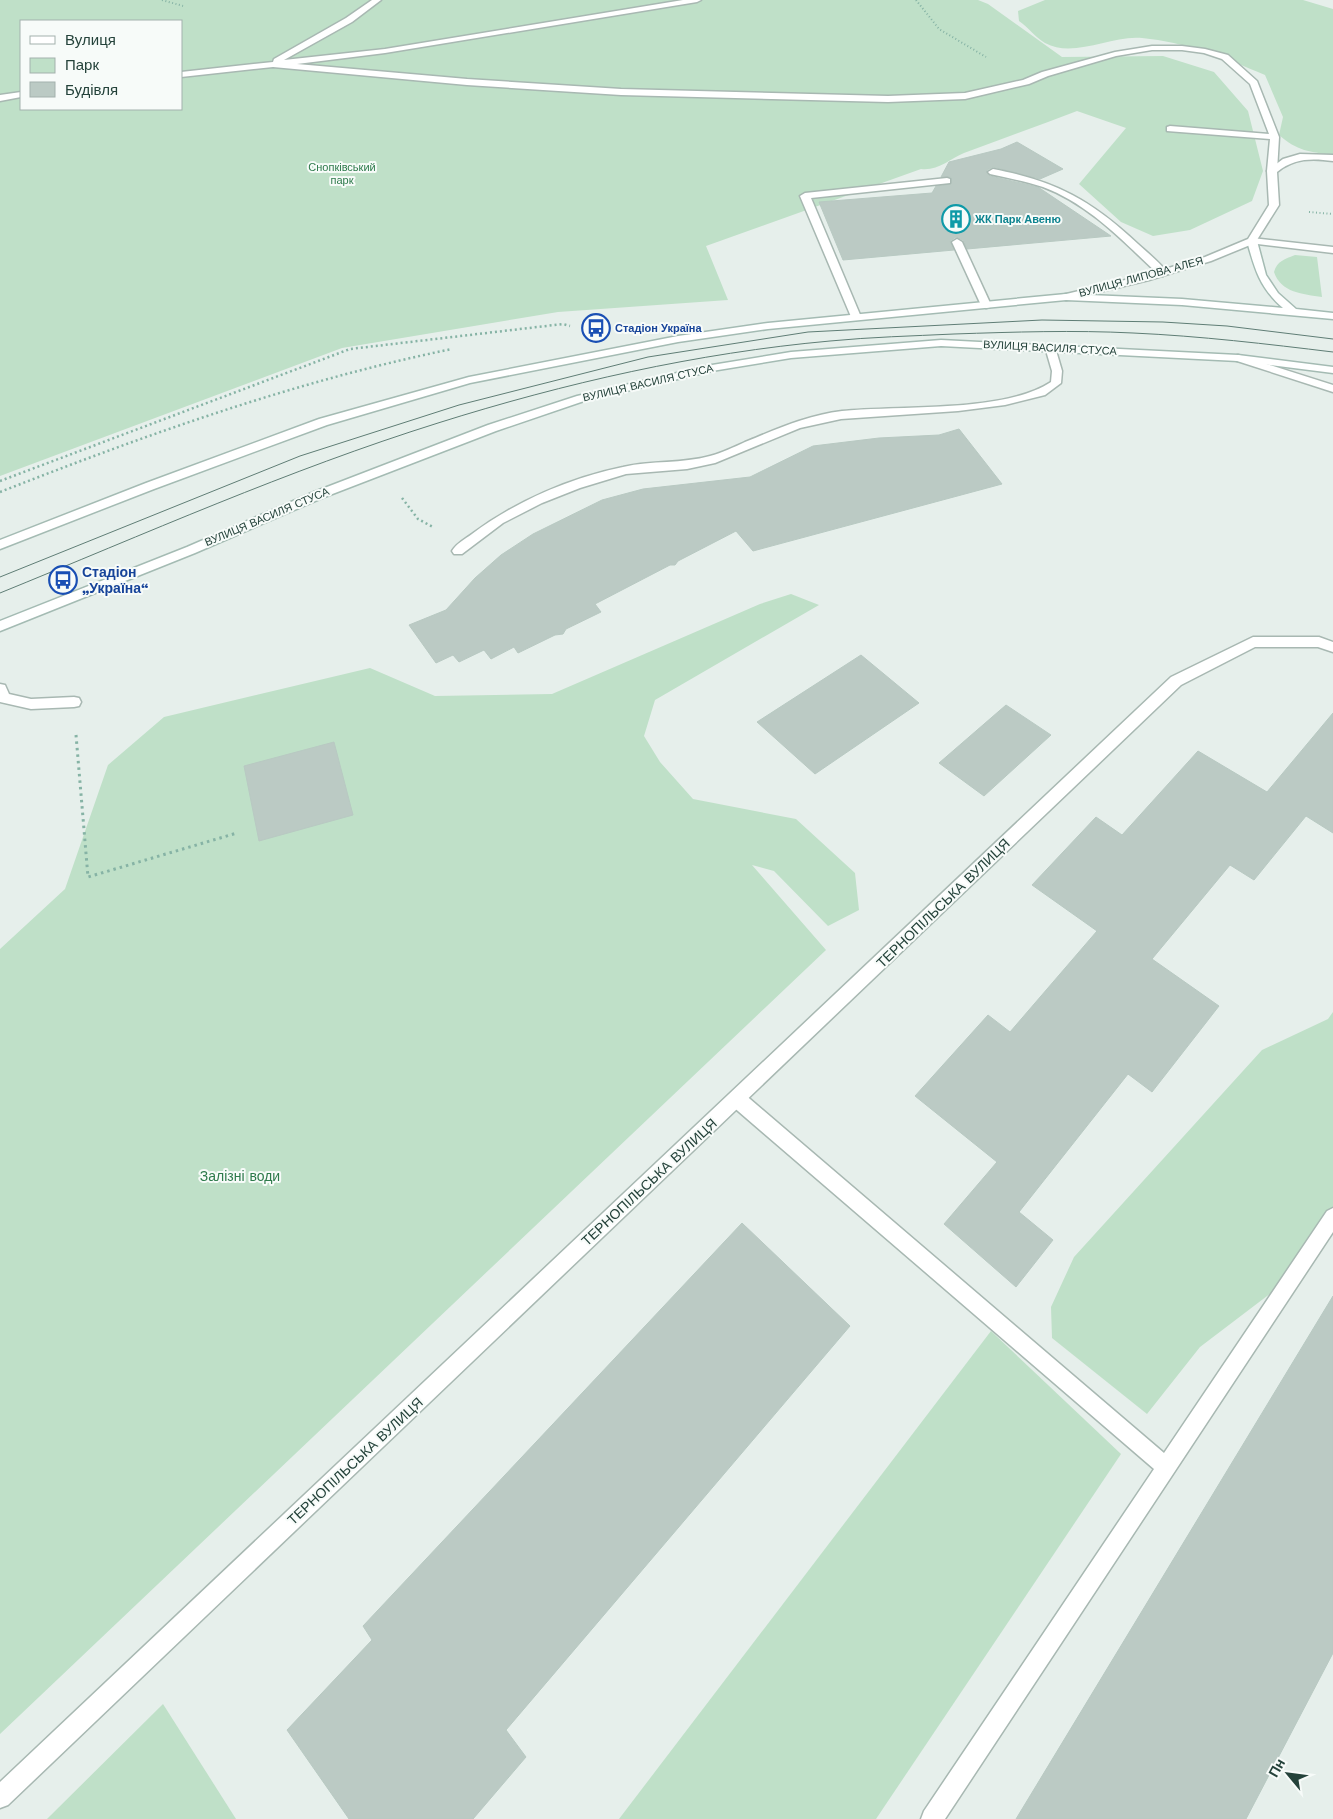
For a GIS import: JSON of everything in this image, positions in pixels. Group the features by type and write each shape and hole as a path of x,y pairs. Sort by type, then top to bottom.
{"main road":[{"path":"271,64 349,20 378,0"},
{"path":"182,75 385,51 697,0"},
{"path":"271,64 467,82 621,92 888,99 965,96 1026,82 1045,74 1082,65 1115,54 1152,48 1205,51 1225,57 1254,83 1275,137 1272,172 1274,205 1252,241 1261,276 1274,295 1292,311"},
{"path":"0,98 20,95"},
{"path":"1170,129 1275,137"},
{"path":"1272,172 1280,164 1292,158 1310,155 1333,158"},
{"path":"993,172 1021,177 1060,191 1106,220 1163,273"},
{"path":"856,317 805,196 933,188 947,181"},
{"path":"1252,241 1333,250"},
{"name":"ВУЛИЦЯ ЛИПОВА АЛЕЯ","path":"1066,297 1163,273 1208,259 1252,241"},
{"path":"957,242 986,305"},
{"path":"0,545 150,486 323,422 469,380 678,339 768,326 1066,297 1232,306 1333,316"},
{"name":"ВУЛИЦЯ ВАСИЛЯ СТУСА","path":"0,626 191,550 411,458 581,398 695,371 792,355 941,343 1050,347 1238,358 1333,389"},
{"path":"458,551 499,520 538,500 576,485 625,470 687,465 714,459 797,425 841,415 958,408 1005,402 1041,394 1056,383 1058,371 1050,347"},
{"path":"1238,358 1333,370"},
{"name":"ТЕРНОПІЛЬСЬКА ВУЛИЦЯ","path":"0,1797 1176,681 1254,642 1319,642 1333,647"},
{"path":"0,689 6,698 31,704 74,702"},
{"path":"737,1099 1166,1467"},
{"path":"932,1819 1333,1217"}],"path":[{"path":"162,0 183,6"},
{"path":"916,0 939,30 1026,82"},
{"path":"0,481 350,349 562,324 578,327"},
{"path":"74,702 88,877 237,833"}],"green space":[{"name":"Снопківський парк","path":"0,0 978,0 988,4 1062,57 1163,56 1214,72 1248,111 1263,171 1252,201 1190,230 1153,236 1121,222 1079,184 1126,128 1077,111 964,153 933,168 921,169 706,246 728,300 558,312 342,348 0,476"},
{"path":"1045,0 1303,0 1333,9 1333,155 1298,148 1279,135 1283,117 1265,75 1205,52 1158,40 1130,38 1080,48 1056,47 1042,41 1019,21 1018,11"},
{"path":"1295,255 1317,257 1322,297 1294,291 1287,288 1277,279 1274,272 1277,265"},
{"name":"Залізні води","path":"791,594 819,605 655,700 644,736 660,762 693,799 796,819 855,873 859,910 828,926 774,871 752,865 826,950 0,1734 0,949 65,889 108,765 164,717 370,668 435,696 552,694 760,604"},
{"path":"1333,1012 1333,1221 1304,1268 1200,1347 1147,1414 1052,1338 1051,1307 1074,1257 1262,1050 1328,1019"},
{"path":"991,1331 1121,1454 876,1819 619,1819"},
{"path":"163,1704 236,1819 47,1819"}],"building":[{"name":"ЖК Парк Авеню","path":"1017,142 1063,169 1040,179 993,167 987,170 990,176 1038,187 1111,236 967,249 963,240 956,237 950,241 954,250 843,260 819,202 932,193 936,186 951,184 951,177 941,177 949,162 1001,149"},
{"path":"959,429 1002,484 753,551 736,531 678,561 675,565 670,565 595,604 601,612 566,629 563,634 555,635 518,653 514,647 491,659 484,650 459,662 453,655 436,663 409,625 446,610 475,578 501,555 533,534 602,500 643,489 750,477 813,446 879,438 939,435"},
{"path":"861,655 919,703 815,774 757,722"},
{"path":"1006,705 1051,735 984,796 939,763"},
{"path":"1333,713 1333,833 1306,816 1254,880 1230,865 1152,959 1219,1006 1152,1092 1128,1074 1019,1212 1053,1240 1016,1287 944,1224 997,1162 915,1096 988,1015 1010,1032 1097,931 1032,885 1096,817 1122,835 1198,751 1267,792"},
{"path":"334,742 353,815 259,841 244,766"},
{"path":"742,1223 850,1326 506,1730 526,1757 473,1819 349,1819 287,1730 372,1640 363,1626"},
{"path":"1333,1296 1333,1653 1246,1819 1016,1819"}],"tram line":[{"path":"0,577 300,456 459,405 648,357 808,332 1042,320 1163,322 1227,326 1333,339"},
{"path":"0,593 272,482 382,441 534,395 632,372 730,353 845,340 954,334 1044,332 1111,332 1183,336 1333,352"}],"place":[{"name":"ЖК Парк Авеню","path":"956,219"},
{"name":"Стадіон Україна","path":"596,328"},
{"name":"Стадіон „Україна“","path":"63,580"}]}
